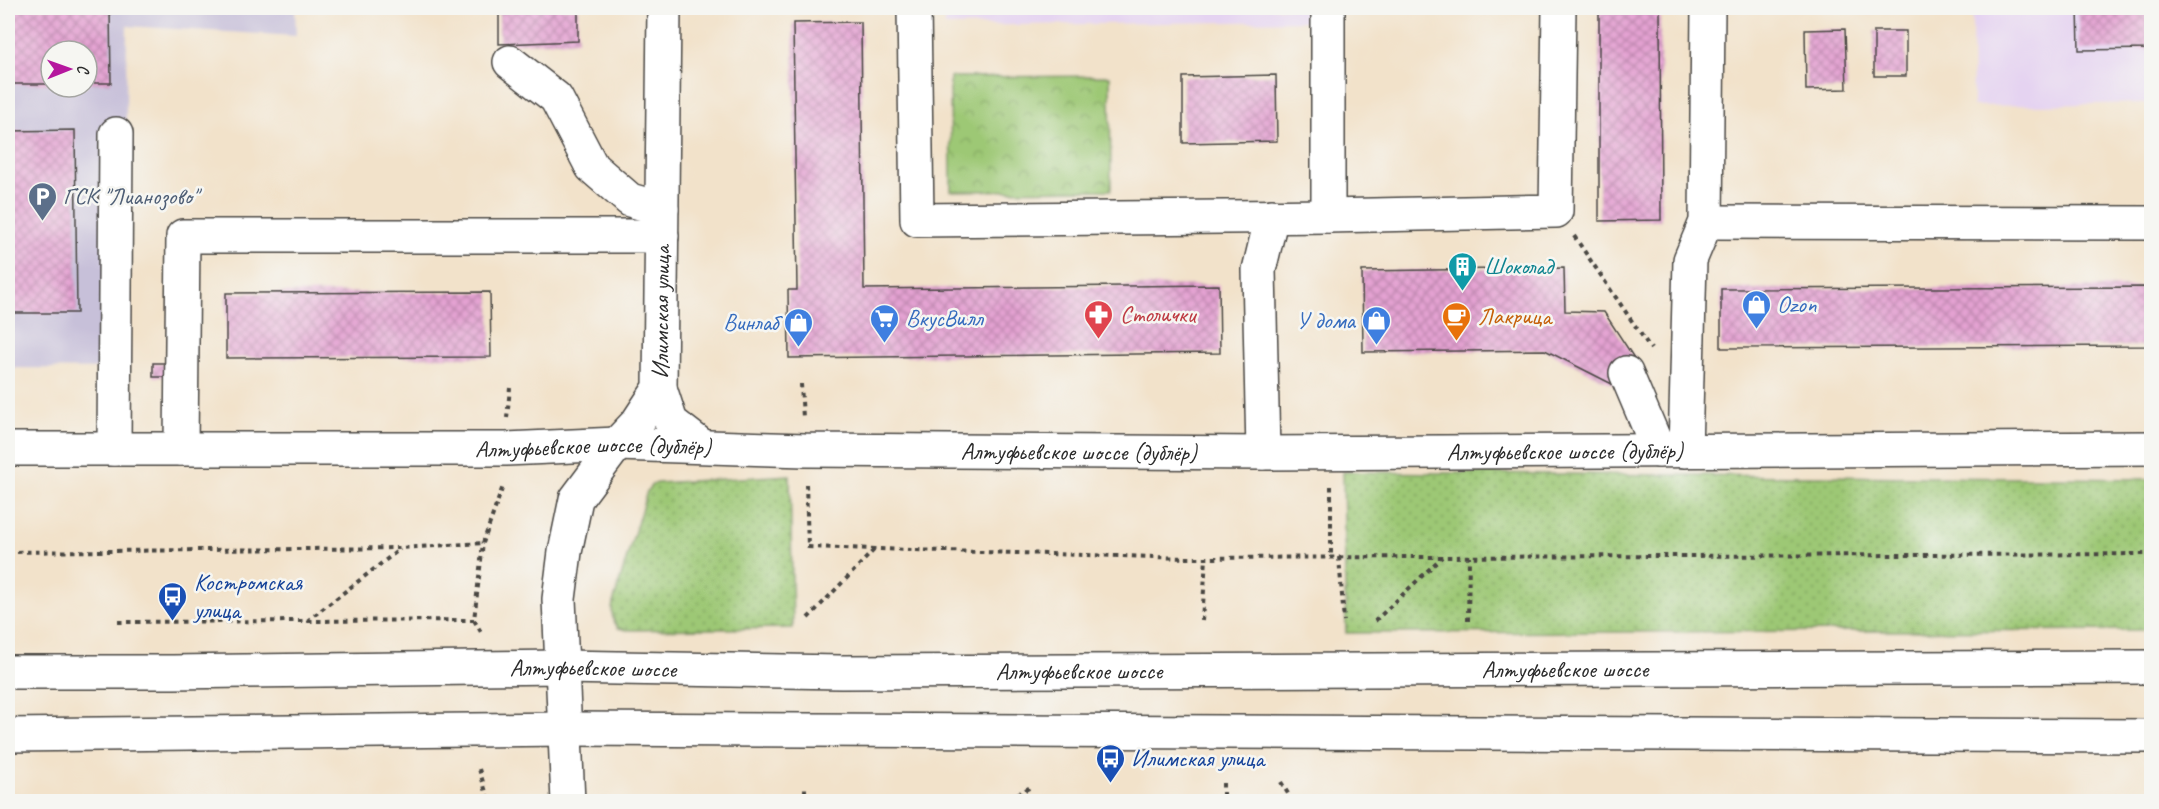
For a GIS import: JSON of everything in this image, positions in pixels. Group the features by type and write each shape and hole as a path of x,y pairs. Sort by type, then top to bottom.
{"main road":[{"name":"Илимская улица","path":"568,801 560,599 565,552 576,499 617,444 637,423 660,388 664,8"},
{"path":"914,8 917,220 1556,211 1559,8"},
{"path":"1328,8 1328,216"},
{"path":"1672,451 1690,260 1706,222 1708,8"},
{"path":"510,62 556,98 592,167 630,200 662,222"},
{"path":"114,449 116,134"},
{"path":"1263,453 1259,270 1272,216"},
{"path":"182,449 183,236 662,222"},
{"path":"1706,222 2151,223"},
{"path":"1626,373 1672,451"},
{"path":"660,388 671,422 702,446"},
{"name":"Алтуфьевское шоссе (дублёр)","path":"8,449 506,449 617,444 816,450 1263,453 2151,448"},
{"name":"Алтуфьевское шоссе","path":"8,672 562,667 853,672 2151,667"},
{"path":"8,735 566,729 2151,736"}],"path":[{"path":"1556,211 1654,353"},
{"path":"801,384 803,422"},
{"path":"507,421 510,388"},
{"path":"806,484 808,547 1206,558 2151,554"},
{"path":"481,632 474,620 483,543 502,486"},
{"path":"1331,486 1331,558"},
{"path":"8,552 401,548 483,543"},
{"path":"308,621 401,548"},
{"path":"808,618 874,549"},
{"path":"1339,557 1344,621"},
{"path":"1375,621 1442,557"},
{"path":"1468,621 1469,557"},
{"path":"1202,621 1206,558"},
{"path":"118,622 474,620"},
{"path":"479,769 489,801"},
{"path":"1281,782 1293,801"},
{"path":"1223,783 1223,801"},
{"path":"805,784 805,801"},
{"path":"1000,801 1033,786"}],"shaded area":[{"path":"8,8 295,8 296,36 127,26 123,369 8,368"},
{"path":"945,8 1313,8 1313,21 945,26"},
{"path":"1972,8 2151,8 2151,103 1973,106"}],"green space":[{"path":"1110,76 1111,190 951,191 950,77"},
{"path":"1343,472 2151,479 2151,630 1346,633"},
{"path":"790,475 793,628 627,630 618,628 612,616 613,603 647,491 651,485"}],"building":[{"path":"8,8 110,8 111,83 99,83 99,39 39,39 39,84 8,84"},
{"path":"499,8 578,8 578,41 499,44"},
{"path":"1599,8 1660,8 1661,220 1599,221"},
{"path":"2078,8 2152,8 2152,49 2079,50"},
{"path":"861,22 864,289 1219,285 1220,353 789,358 788,290 797,290 793,23"},
{"path":"1845,29 1847,89 1806,90 1805,30"},
{"path":"1874,31 1906,31 1906,76 1874,76"},
{"path":"1276,75 1277,141 1183,143 1183,77"},
{"name":"ГСК \"Лианозово\"","path":"75,130 77,313 8,313 8,131"},
{"name":"Шоколад","path":"1564,268 1565,311 1604,312 1638,364 1612,384 1545,350 1363,352 1362,271"},
{"path":"2152,287 2152,346 1721,348 1721,289"},
{"path":"490,292 491,357 226,358 226,293"},
{"path":"153,363 170,363 170,377 153,377"}],"place":[{"name":"ГСК \"Лианозово\"","path":"42,222"},
{"name":"Шоколад","path":"1463,292"},
{"name":"Ozon","path":"1756,330"},
{"name":"Столички","path":"1099,340"},
{"name":"Лакрица","path":"1457,342"},
{"name":"ВкусВилл","path":"885,344"},
{"name":"У дома","path":"1376,346"},
{"name":"Винлаб","path":"799,348"},
{"name":"Костромская улица","path":"173,622"},
{"name":"Илимская улица","path":"1110,784"}]}
